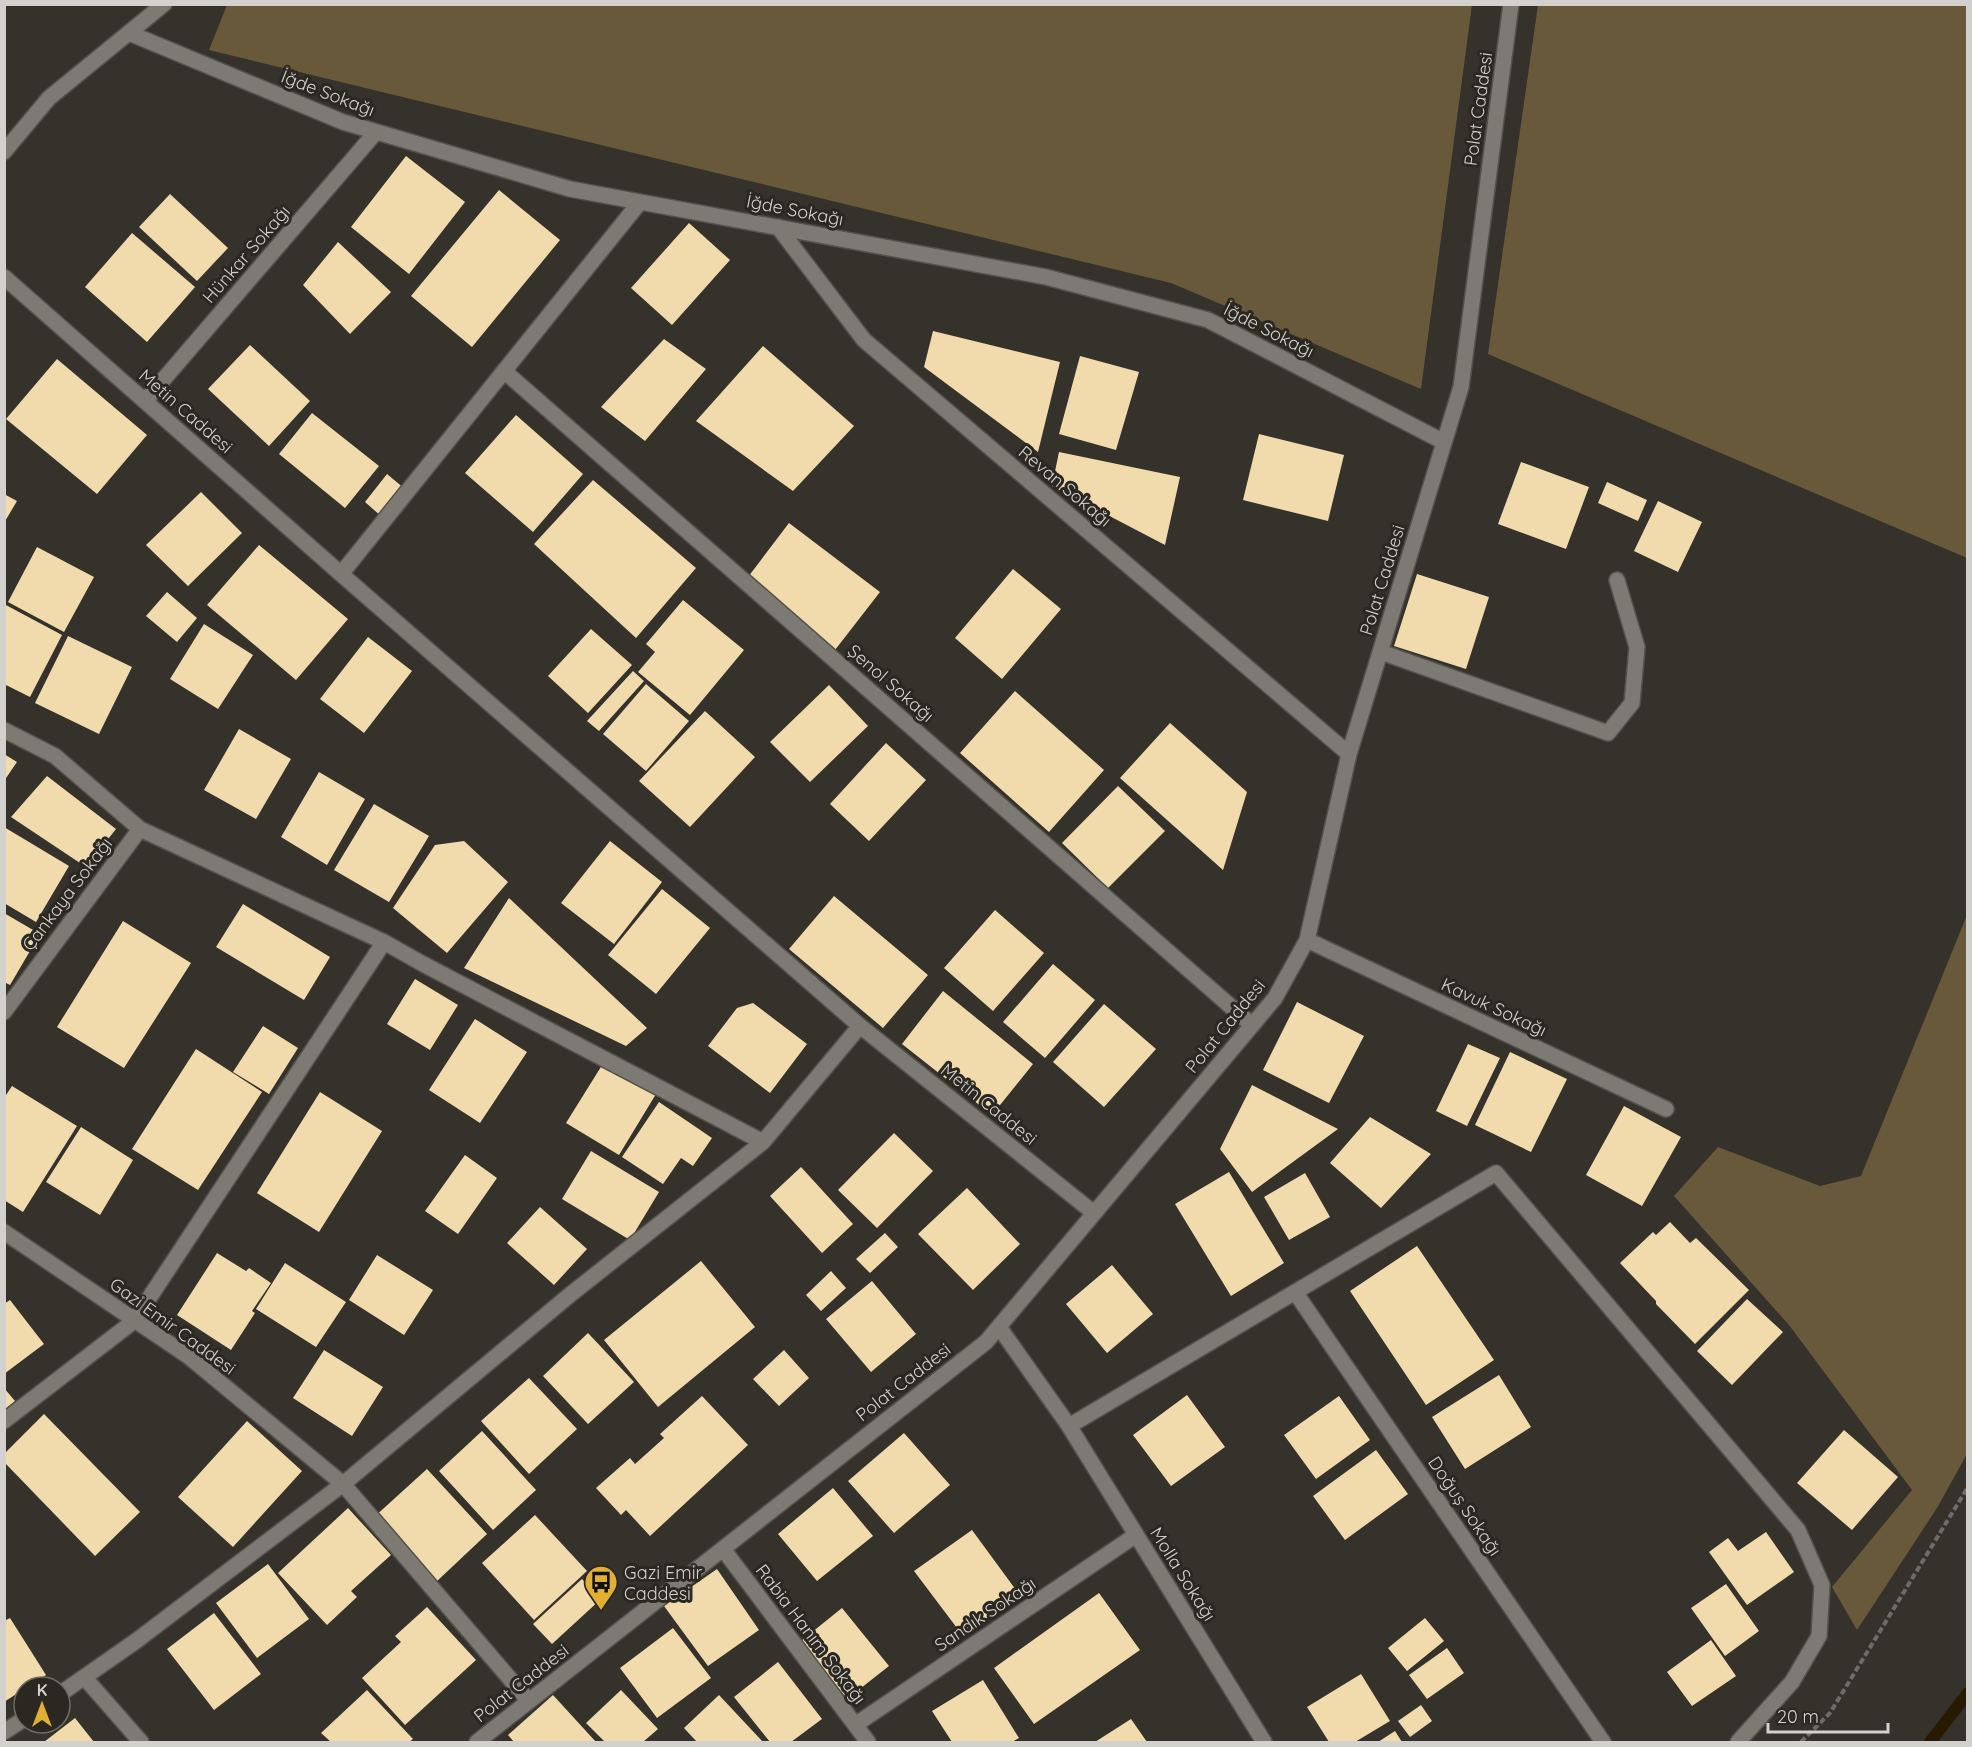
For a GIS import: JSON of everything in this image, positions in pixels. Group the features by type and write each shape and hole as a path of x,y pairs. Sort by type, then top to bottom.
{"street":[{"path":"4,152 49,98 164,4"},
{"name":"Polat Caddesi","path":"477,1743 986,1342 1275,998 1306,940 1349,754 1461,387 1511,4"},
{"name":"İğde Sokağı","path":"129,33 343,122 570,189 1046,277 1209,320 1444,442"},
{"name":"Hünkar Sokağı","path":"146,401 376,132"},
{"path":"341,574 640,202"},
{"name":"Revan Sokağı","path":"778,227 864,340 1349,754"},
{"name":"Metin Caddesi","path":"4,277 860,1026 1094,1213"},
{"name":"Şenol Sokağı","path":"504,371 1252,1025"},
{"path":"1381,651 1608,733 1632,703 1637,647 1617,580"},
{"path":"4,730 55,756 140,829 384,942 764,1142"},
{"name":"Çankaya Sokağı","path":"4,1012 140,829"},
{"name":"Kavuk Sokağı","path":"1306,940 1666,1109"},
{"path":"4,1421 134,1320 384,942"},
{"path":"72,1686 146,1634 343,1484 571,1294 764,1142 860,1026"},
{"path":"1069,1426 1496,1173 1798,1530 1822,1585 1819,1636 1792,1682 1738,1743"},
{"name":"Gazi Emir Caddesi","path":"4,1232 188,1356 343,1484 529,1701"},
{"name":"Doğuş Sokağı","path":"1295,1292 1602,1743"},
{"name":"Molla Sokağı","path":"999,1327 1069,1426 1264,1743"},
{"name":"Sandık Sokağı","path":"855,1725 1136,1535"},
{"name":"Rabia Hanım Sokağı","path":"723,1550 868,1743"},
{"path":"84,1677 141,1743"}],"path":[{"path":"1801,1743 1830,1713 1968,1487"}],"shaded area":[{"path":"227,5 1472,5 1421,389 1171,283 209,50"},
{"path":"1538,5 1967,5 1967,558 1488,354"},
{"path":"1967,915 1967,1454 1937,1508 1857,1630 1832,1587 1912,1490 1789,1325 1674,1196 1718,1147 1820,1186 1861,1176"}],"building":[{"path":"406,156 465,202 409,274 351,227"},
{"path":"499,190 560,240 472,347 411,296"},
{"path":"170,194 228,248 197,281 139,227"},
{"path":"689,223 730,260 672,325 631,288"},
{"path":"132,233 195,287 147,342 85,287"},
{"path":"338,242 391,292 350,334 303,285"},
{"path":"933,331 1060,362 1038,452 924,367"},
{"path":"664,339 706,369 645,441 601,407"},
{"path":"250,345 310,401 269,446 208,389"},
{"path":"763,346 854,426 793,491 696,421"},
{"path":"1080,356 1139,372 1116,450 1059,434"},
{"path":"57,359 147,435 97,494 6,419"},
{"path":"312,413 379,466 345,508 279,454"},
{"path":"516,415 583,474 533,532 465,473"},
{"path":"1259,434 1344,455 1328,521 1243,500"},
{"path":"1059,452 1180,477 1165,545 1052,486"},
{"path":"1521,462 1589,487 1566,549 1498,524"},
{"path":"387,474 405,489 382,517 365,502"},
{"path":"593,480 696,568 636,638 534,544"},
{"path":"1607,482 1647,500 1638,521 1598,503"},
{"path":"201,492 242,533 188,586 146,545"},
{"path":"4,494 17,501 4,523"},
{"path":"1658,501 1702,522 1678,572 1634,551"},
{"path":"789,523 880,592 835,650 745,581"},
{"path":"259,545 348,619 296,680 207,605"},
{"path":"37,547 94,577 64,632 8,602"},
{"path":"1013,569 1061,609 1002,679 955,638"},
{"path":"1417,574 1489,597 1466,669 1394,646"},
{"path":"167,592 197,618 177,642 146,616"},
{"path":"683,600 744,650 690,715 638,672 655,652 646,644"},
{"path":"4,604 62,635 30,697 4,684"},
{"path":"204,624 253,655 218,709 170,679"},
{"path":"591,629 632,665 588,713 548,676"},
{"path":"68,636 132,667 99,734 35,703"},
{"path":"368,637 412,671 364,733 320,699"},
{"path":"633,671 644,681 599,731 587,721"},
{"path":"646,684 689,721 646,771 603,734"},
{"path":"829,685 868,726 810,782 770,742"},
{"path":"1015,691 1104,770 1049,832 960,753"},
{"path":"705,711 755,757 690,827 639,781"},
{"path":"1170,723 1247,792 1223,870 1120,778"},
{"path":"239,729 291,759 256,819 204,790"},
{"path":"886,743 926,780 869,841 830,804"},
{"path":"4,754 17,762 4,781"},
{"path":"319,772 365,799 327,865 281,837"},
{"path":"47,776 116,829 86,867 11,817"},
{"path":"1118,786 1165,831 1108,888 1062,843"},
{"path":"374,804 429,836 389,902 334,870"},
{"path":"4,827 69,866 36,922 4,903"},
{"path":"464,841 508,882 447,953 393,908 435,845"},
{"path":"610,841 662,882 614,944 561,903"},
{"path":"662,889 710,928 656,994 608,955"},
{"path":"834,896 928,975 883,1028 789,949"},
{"path":"509,898 647,1028 626,1046 464,968"},
{"path":"243,904 330,957 304,1000 216,947"},
{"path":"995,910 1044,953 993,1011 944,968"},
{"path":"4,913 40,934 10,985 4,982"},
{"path":"123,921 191,963 124,1068 57,1027"},
{"path":"1053,964 1095,1000 1045,1058 1003,1022"},
{"path":"415,979 458,1005 430,1050 387,1024"},
{"path":"943,991 1033,1064 992,1115 902,1044"},
{"path":"1297,1002 1364,1036 1329,1103 1263,1070"},
{"path":"753,1003 807,1044 770,1093 708,1046 737,1008"},
{"path":"1104,1004 1156,1049 1104,1107 1053,1062"},
{"path":"475,1019 527,1052 480,1123 429,1090"},
{"path":"263,1026 298,1048 269,1094 233,1072"},
{"path":"1468,1044 1500,1058 1467,1126 1436,1111"},
{"path":"196,1049 262,1092 198,1190 132,1149"},
{"path":"1510,1052 1567,1079 1531,1152 1475,1125"},
{"path":"604,1062 656,1094 619,1155 566,1123"},
{"path":"1252,1085 1338,1129 1252,1192 1220,1149"},
{"path":"12,1086 77,1126 23,1212 4,1200 4,1098"},
{"path":"320,1092 382,1131 319,1232 257,1193"},
{"path":"659,1102 712,1138 693,1166 681,1158 663,1184 622,1157"},
{"path":"1624,1106 1681,1137 1642,1206 1586,1175"},
{"path":"1370,1117 1431,1154 1381,1208 1330,1163"},
{"path":"81,1127 133,1160 100,1215 46,1182"},
{"path":"894,1133 933,1171 877,1228 838,1190"},
{"path":"591,1151 659,1192 630,1240 562,1199"},
{"path":"465,1155 497,1178 458,1234 425,1211"},
{"path":"801,1167 853,1224 822,1253 770,1196"},
{"path":"1229,1172 1284,1263 1231,1296 1175,1204"},
{"path":"1305,1173 1330,1217 1289,1240 1264,1197"},
{"path":"967,1188 1020,1244 973,1290 918,1234"},
{"path":"540,1207 587,1249 554,1285 507,1243"},
{"path":"1670,1222 1690,1243 1696,1238 1749,1290 1695,1344 1620,1263 1653,1232 1656,1235"},
{"path":"885,1233 898,1247 870,1273 856,1259"},
{"path":"1417,1246 1494,1360 1426,1405 1350,1291"},
{"path":"217,1253 246,1271 249,1268 271,1283 252,1311 255,1313 231,1350 177,1315"},
{"path":"377,1255 433,1290 404,1335 349,1300"},
{"path":"701,1261 755,1327 658,1407 604,1340"},
{"path":"285,1263 346,1302 316,1347 256,1309"},
{"path":"1112,1265 1153,1314 1107,1353 1066,1304"},
{"path":"831,1271 846,1288 821,1311 806,1295"},
{"path":"872,1281 916,1334 871,1372 826,1319"},
{"path":"1747,1299 1783,1332 1732,1385 1697,1351"},
{"path":"10,1300 44,1344 4,1374 4,1304"},
{"path":"588,1333 634,1382 588,1424 543,1376"},
{"path":"324,1350 383,1387 352,1436 293,1398"},
{"path":"784,1350 809,1378 779,1406 753,1379"},
{"path":"1499,1375 1531,1427 1465,1469 1432,1417"},
{"path":"529,1378 577,1429 529,1474 481,1421"},
{"path":"4,1388 15,1401 4,1410"},
{"path":"1187,1395 1225,1447 1171,1486 1133,1435"},
{"path":"702,1396 748,1445 650,1536 626,1510 621,1515 596,1488 630,1458 635,1464 664,1438 660,1434"},
{"path":"1339,1396 1370,1440 1316,1479 1284,1435"},
{"path":"44,1414 140,1512 95,1556 5,1463 5,1453"},
{"path":"247,1421 302,1471 233,1547 178,1497"},
{"path":"1844,1430 1898,1477 1852,1530 1797,1483"},
{"path":"482,1431 536,1490 493,1530 439,1471"},
{"path":"904,1433 950,1485 894,1533 848,1481"},
{"path":"1376,1450 1408,1494 1345,1540 1313,1496"},
{"path":"427,1469 487,1534 435,1583 373,1518"},
{"path":"833,1488 873,1536 817,1581 778,1534"},
{"path":"348,1508 391,1555 351,1591 357,1597 327,1625 278,1573"},
{"path":"535,1515 587,1571 534,1620 482,1563"},
{"path":"972,1530 1019,1594 963,1636 914,1571"},
{"path":"1766,1532 1794,1572 1747,1605 1709,1552 1728,1538 1738,1551"},
{"path":"268,1564 309,1619 257,1658 216,1603"},
{"path":"717,1569 759,1630 708,1666 664,1606"},
{"path":"582,1579 601,1599 552,1644 533,1624"},
{"path":"1726,1584 1759,1631 1725,1656 1691,1608"},
{"path":"1099,1593 1140,1650 1034,1724 994,1668"},
{"path":"427,1607 476,1660 405,1725 362,1678 401,1642 395,1636"},
{"path":"842,1608 889,1666 847,1699 801,1641"},
{"path":"214,1613 261,1674 214,1710 167,1649"},
{"path":"10,1618 46,1675 12,1675 12,1697 4,1702 4,1621"},
{"path":"1425,1618 1444,1641 1407,1671 1388,1648"},
{"path":"673,1628 711,1678 657,1718 620,1668"},
{"path":"1711,1640 1736,1676 1692,1706 1667,1672"},
{"path":"1447,1648 1464,1673 1427,1699 1409,1675"},
{"path":"778,1662 822,1719 791,1742 770,1742 734,1697"},
{"path":"1361,1674 1390,1721 1355,1742 1329,1742 1307,1707"},
{"path":"983,1680 1019,1738 1012,1742 952,1742 932,1711"},
{"path":"367,1690 413,1739 409,1742 331,1742 321,1733"},
{"path":"621,1690 658,1729 643,1742 605,1742 586,1723"},
{"path":"553,1695 596,1742 514,1742 508,1735"},
{"path":"719,1695 763,1742 697,1742 684,1728"},
{"path":"1421,1705 1432,1721 1410,1737 1398,1721"},
{"path":"75,1718 94,1742 44,1742 53,1735 72,1735 72,1720"},
{"path":"1131,1719 1147,1742 1095,1742"},
{"path":"1395,1731 1402,1742 1378,1742"}],"waterway":[{"path":"1930,1742 1968,1693"}],"place":[{"name":"Gazi Emir Caddesi","path":"601,1611"}]}
